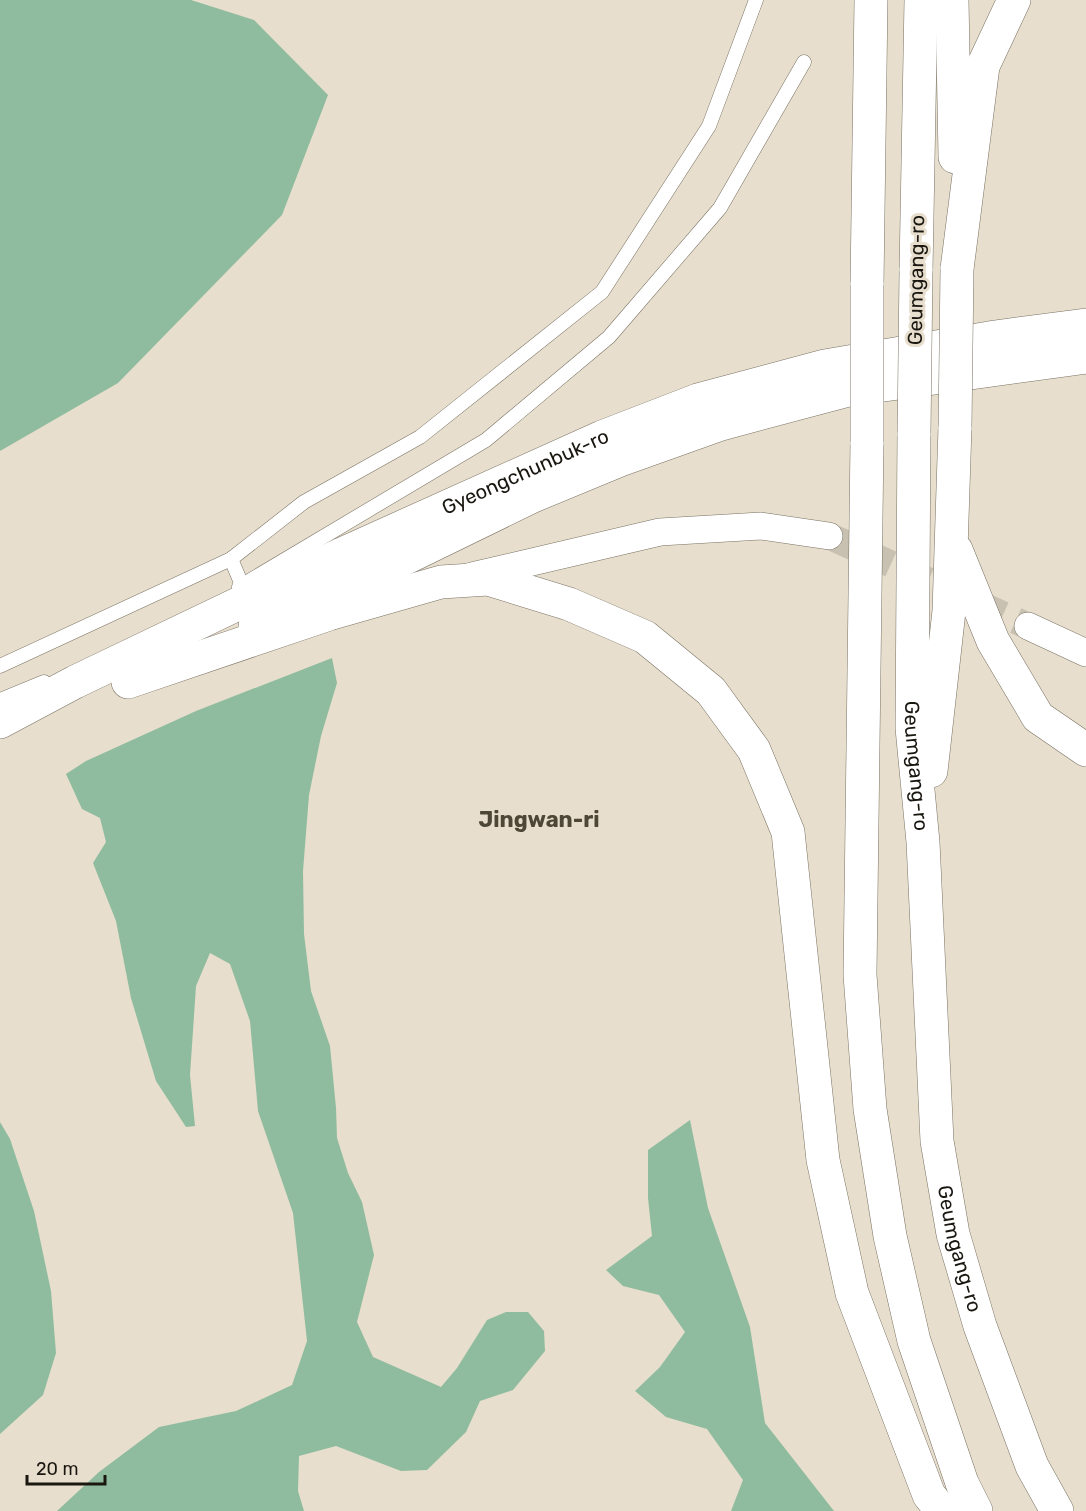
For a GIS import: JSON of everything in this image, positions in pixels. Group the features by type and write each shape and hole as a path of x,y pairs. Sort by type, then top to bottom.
{"main road":[{"path":"871,0 860,975 870,1109 890,1236 914,1341 962,1483 976,1511"},
{"name":"Geumgang-ro","path":"921,0 912,728 923,842 937,1141 953,1234 980,1326 1028,1455 1056,1511"},
{"path":"923,842 949,611 957,269 952,0"},
{"path":"957,269 983,66 1014,0"},
{"name":"Gyeongchunbuk-ro","path":"0,722 75,682 342,554 602,436 698,400 825,366 995,337 1086,325"},
{"name":"Gyeongchunbuk-ro","path":"0,736 364,578 533,496 620,460 721,424 848,390 1086,357"},
{"path":"951,540 993,640 1038,717 1086,750"},
{"path":"128,682 329,614 441,582 489,579 569,604 645,637 711,691 754,750 788,832 823,1160 852,1293 929,1495 942,1511"}],"street":[{"path":"441,582 660,532 761,526 829,536"},
{"path":"1028,626 1086,652"}],"lane":[{"path":"0,666 231,559 304,502 420,437 602,292 709,126 756,0"},
{"path":"222,595 486,440 609,337 720,208 804,62"},
{"path":"231,559 242,585"},
{"path":"0,700 58,675 192,610"}],"green space":[{"path":"0,0 191,0 254,20 328,95 282,215 118,383 0,451"},
{"path":"332,658 337,683 321,736 309,795 303,871 304,934 311,991 330,1046 337,1138 348,1173 362,1202 374,1255 357,1322 373,1357 441,1387 457,1368 487,1320 506,1312 528,1312 544,1331 545,1351 513,1390 480,1401 466,1432 427,1470 401,1471 336,1446 299,1456 298,1491 304,1511 57,1511 99,1472 159,1427 236,1411 292,1385 307,1341 293,1213 258,1111 250,1021 230,964 210,953 196,986 190,1075 195,1126 186,1127 156,1081 131,998 116,921 93,863 106,842 100,818 82,809 66,774 86,761 196,711"},
{"path":"690,1120 708,1208 750,1327 765,1423 834,1511 731,1511 743,1480 707,1429 666,1417 635,1391 660,1367 685,1332 659,1295 623,1286 606,1270 652,1236 648,1198 648,1150"},
{"path":"0,1122 10,1139 34,1211 51,1291 56,1353 43,1395 0,1434"}],"tunnel":[{"path":"829,536 1028,626"}],"district":[{"name":"Jingwan-ri","path":"539,819"}]}
